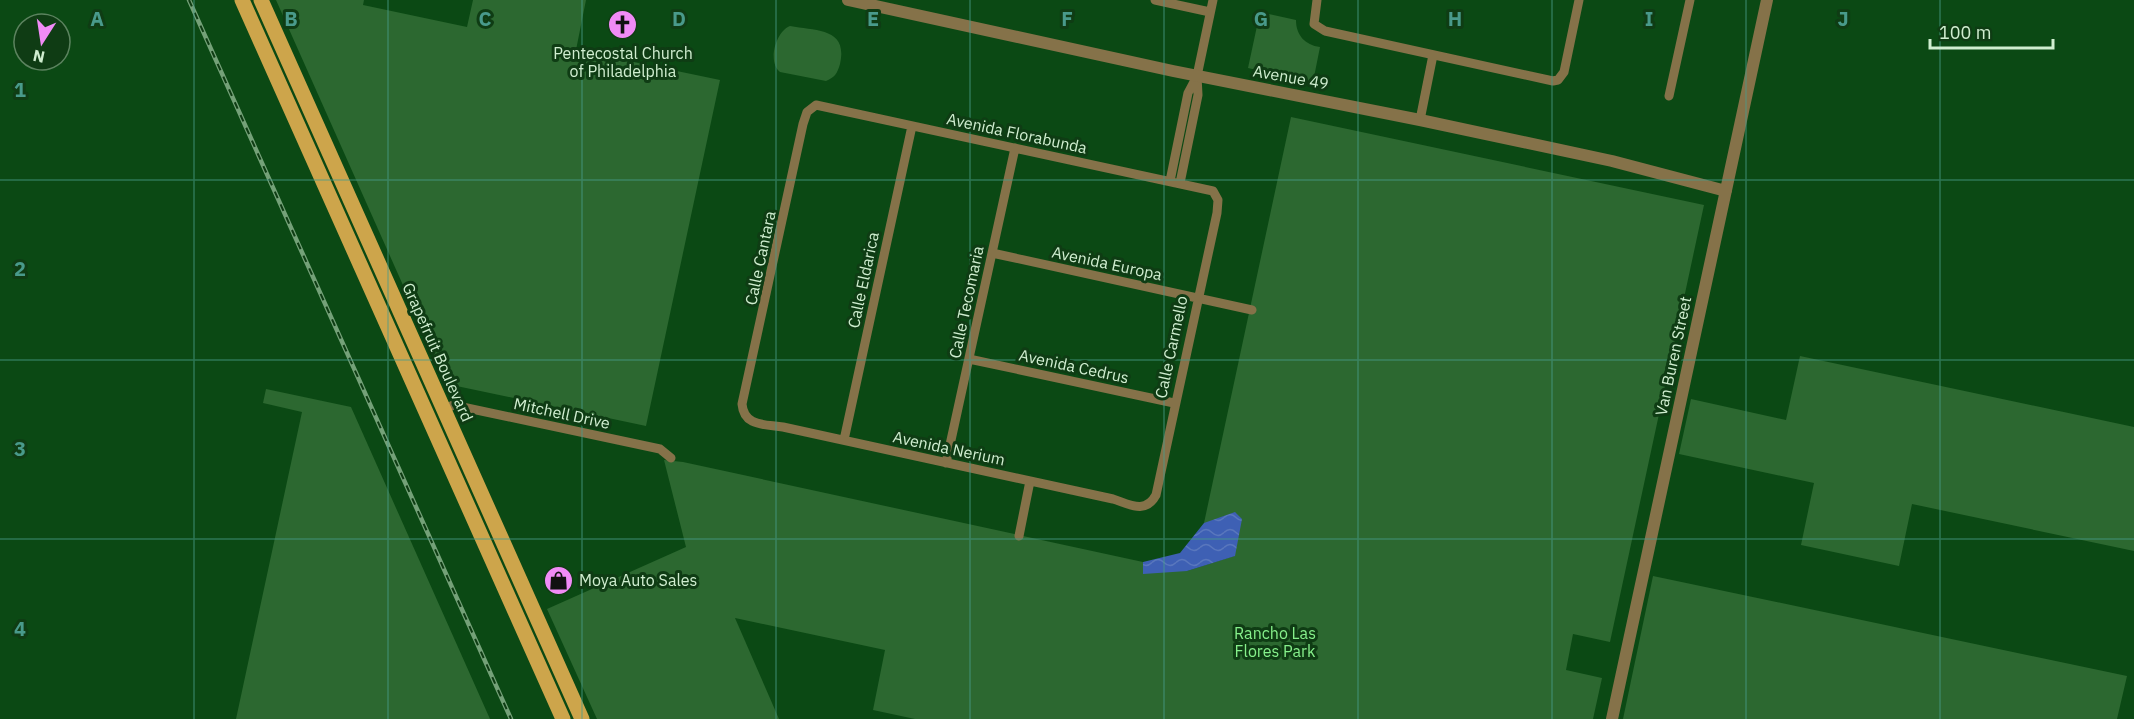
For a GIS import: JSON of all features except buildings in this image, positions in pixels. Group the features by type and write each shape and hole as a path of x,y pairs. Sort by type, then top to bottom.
{"main road":[{"path":"242,0 563,719"},
{"name":"Grapefruit Boulevard","path":"261,0 582,719"},
{"path":"351,245 371,271 425,392 432,402 444,410"}],"street":[{"name":"Avenue 49","path":"848,0 1612,161 1726,190"},
{"path":"1155,0 1210,12"},
{"path":"1180,183 1198,95 1197,75 1213,0"},
{"path":"1317,0 1314,24 1325,31 1548,81 1558,80 1564,72 1579,0"},
{"path":"1669,96 1690,0"},
{"name":"Van Buren Street","path":"1612,719 1767,0"},
{"path":"1420,120 1433,55"},
{"path":"1170,181 1188,93 1197,75"},
{"name":"Avenida Florabunda","path":"811,108 822,105 1207,188 1216,195"},
{"name":"Calle Cantara","path":"744,415 742,404 803,124 811,108"},
{"name":"Calle Eldarica","path":"844,440 912,126"},
{"name":"Calle Tecomaria","path":"946,463 1015,148"},
{"name":"Calle Carmello","path":"1149,504 1156,495 1174,403 1217,213 1216,195"},
{"name":"Avenida Europa","path":"992,253 1252,309"},
{"name":"Avenida Cedrus","path":"969,359 1174,403"},
{"name":"Mitchell Drive","path":"444,410 453,405 660,449 671,458"},
{"name":"Avenida Nerium","path":"744,415 753,423 844,440 1113,499 1138,507 1149,504"},
{"path":"1018,536 1030,481"}],"green space":[{"path":"276,0 364,0 363,5 467,27 473,0 586,0 576,50 720,80 646,426 447,384"},
{"path":"1260,12 1296,20 1302,38 1320,47 1313,82 1248,68"},
{"path":"790,26 820,31 835,37 841,52 840,64 834,76 826,81 780,72 774,61 775,47 781,34"},
{"name":"Rancho Las Flores Park","path":"1291,117 1704,205 1610,642 1573,634 1566,670 1602,678 1593,719 915,719 873,710 885,650 735,618 779,719 597,719 547,609 686,547 664,460 683,462 1143,562 1143,564 1187,571 1234,556 1204,523"},
{"path":"1800,356 2134,427 2134,551 1912,504 1899,566 1801,545 1814,483 1679,454 1691,399 1786,420"},
{"path":"266,389 351,407 490,719 236,719 302,412 263,403"},
{"path":"1653,576 2127,676 2117,719 1623,719"}],"water":[{"path":"1235,512 1242,519 1235,556 1187,571 1143,574 1143,562 1180,553 1204,523"}],"railway":[{"path":"189,0 511,719"}],"place":[{"name":"Pentecostal Church of Philadelphia","path":"623,25"},
{"name":"Moya Auto Sales","path":"558,580"}]}
